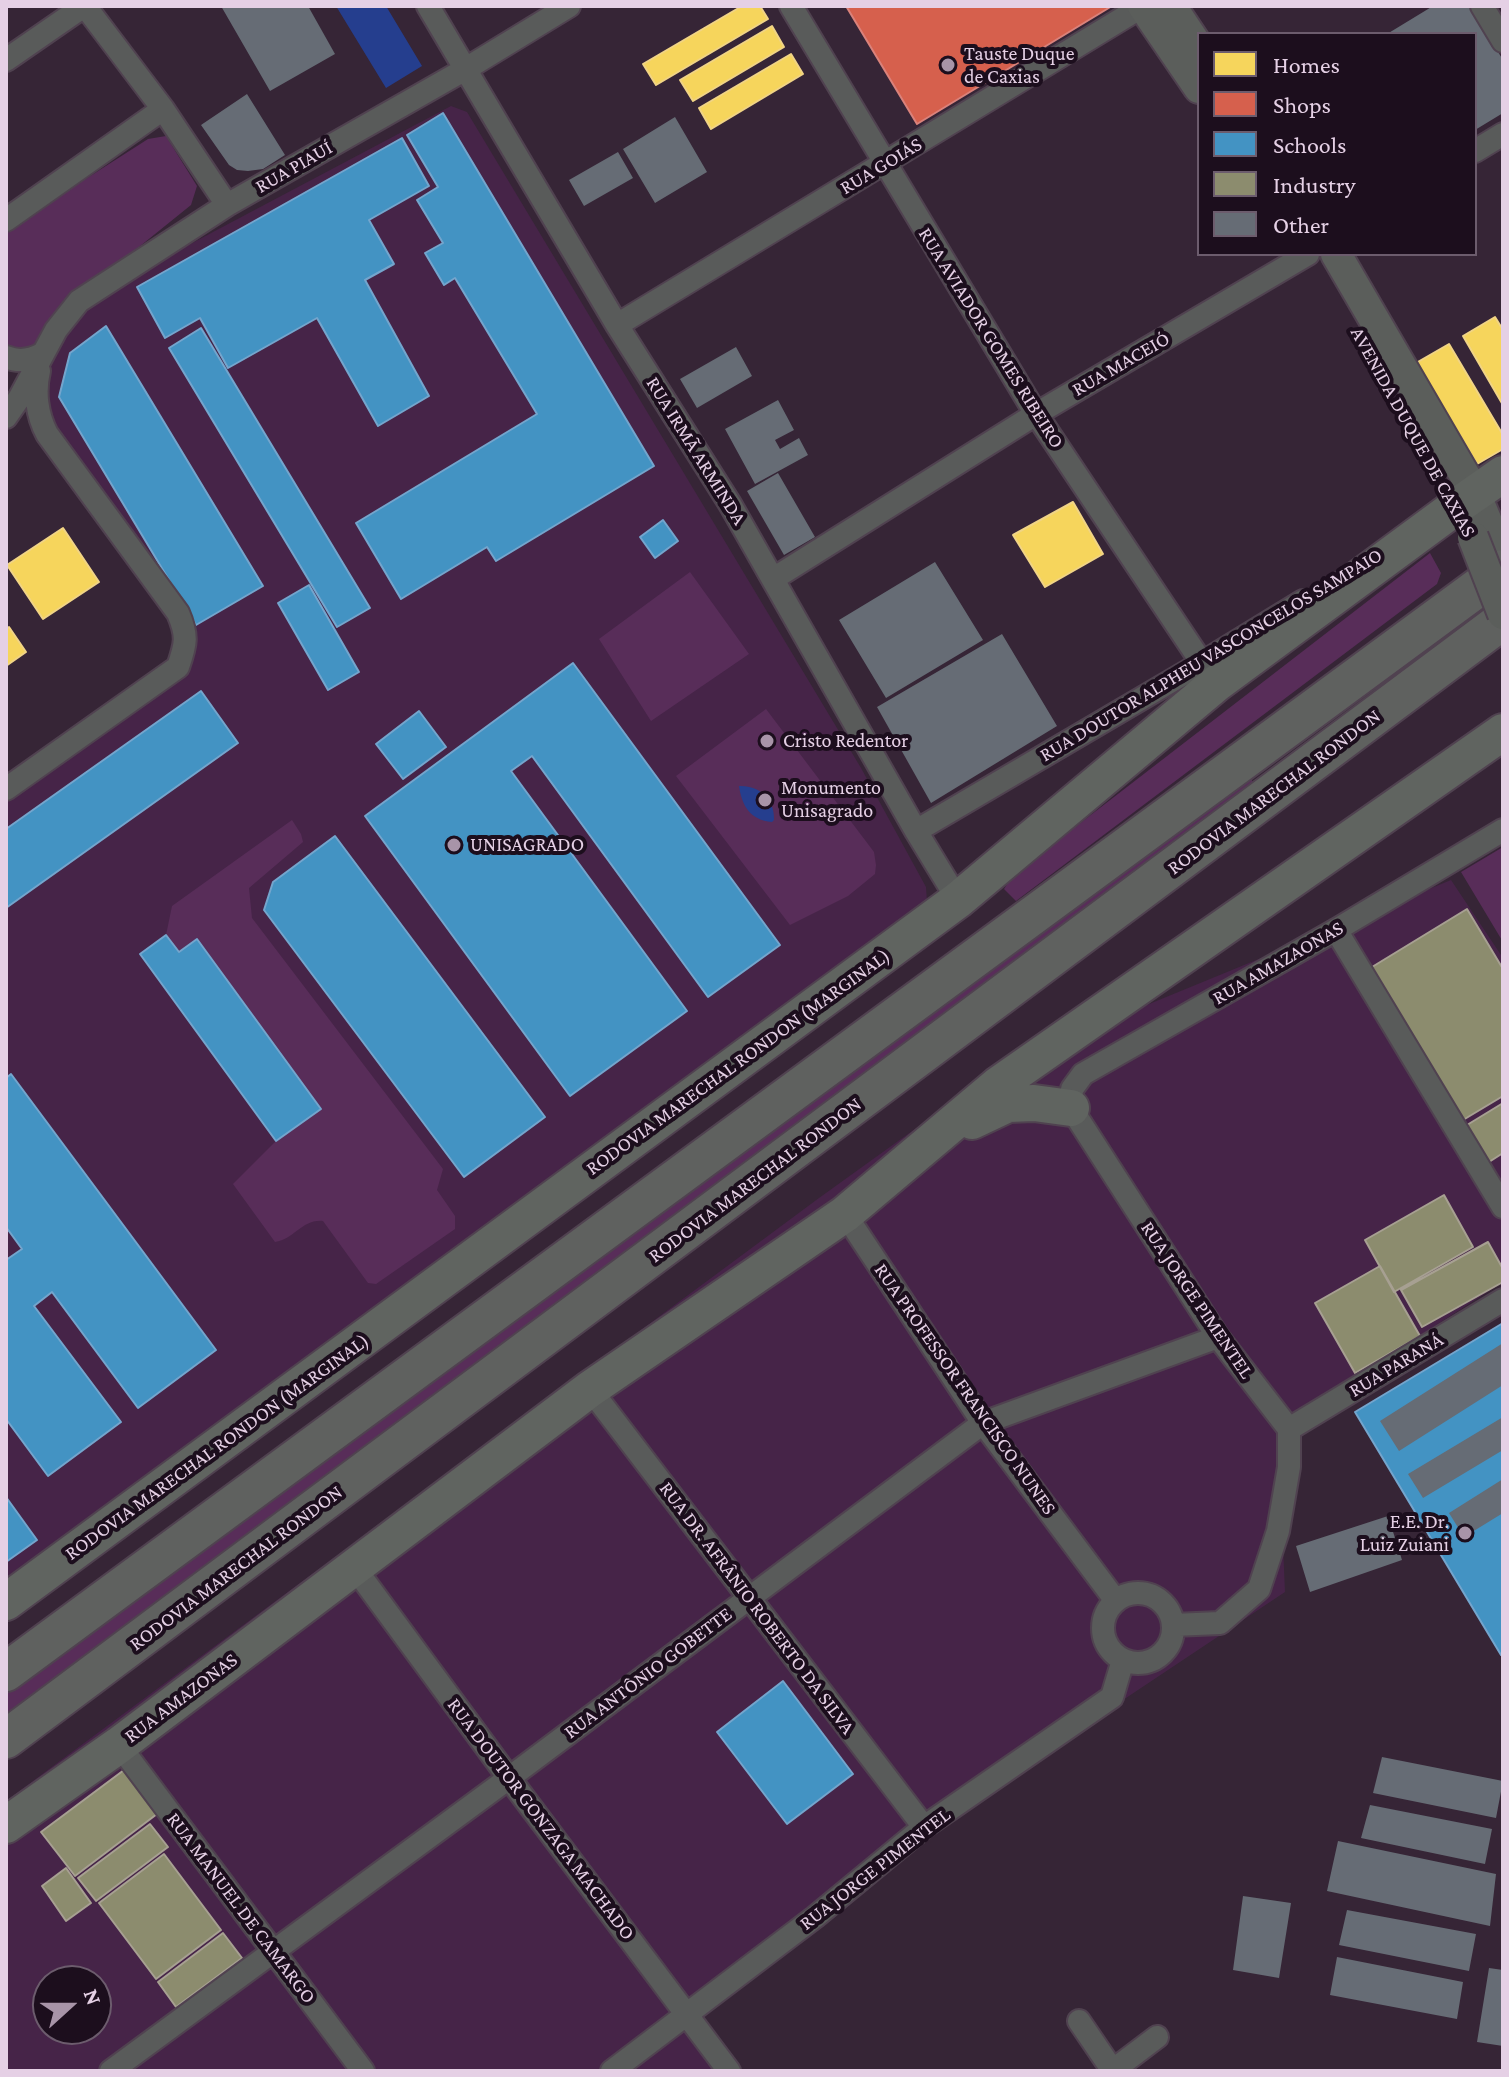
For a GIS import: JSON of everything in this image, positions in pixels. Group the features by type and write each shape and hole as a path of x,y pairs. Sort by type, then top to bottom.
{"highway":[{"name":"RODOVIA MARECHAL RONDON (MARGINAL)","path":"6,1602 958,900 1217,683 1479,507"},
{"path":"6,1672 1503,569"},
{"name":"RODOVIA MARECHAL RONDON","path":"6,1739 1503,617"},
{"path":"354,1567 590,1389 845,1214 998,1085 1503,732"},
{"path":"930,1140 1008,1104 1034,1103 1071,1108"},
{"name":"RUA AMAZONAS","path":"6,1825 119,1745 354,1567"}],"main road":[{"path":"1143,6 1197,85"},
{"path":"1171,6 1197,45"},
{"name":"AVENIDA DUQUE DE CAXIAS","path":"1311,256 1417,431 1479,507 1503,617"},
{"name":"AVENIDA DUQUE DE CAXIAS","path":"1337,256 1479,507 1503,560"}],"street":[{"path":"6,60 84,6 163,109 227,205"},
{"name":"RUA IRMÃ ARMINDA","path":"428,6 617,325 730,504 958,900"},
{"name":"RUA PIAUÍ","path":"6,417 56,330 79,301 227,205 464,70 569,6"},
{"name":"RUA AVIADOR GOMES RIBEIRO","path":"791,6 1036,414 1202,663"},
{"name":"RUA GOIÁS","path":"617,325 1143,6"},
{"path":"1482,6 1503,41"},
{"path":"6,220 163,109"},
{"path":"1477,150 1503,134"},
{"name":"RUA MACEIÓ","path":"773,579 1036,414 1307,256"},
{"path":"6,357 22,360 42,354 37,406 47,434 178,613 185,631 185,646 178,667 6,789"},
{"path":"6,427 28,427 47,434"},
{"name":"RUA DOUTOR ALPHEU VASCONCELOS SAMPAIO","path":"916,831 1202,663 1479,507"},
{"name":"RUA AMAZAONAS","path":"1071,1108 1072,1089 1083,1074 1336,930 1503,830"},
{"path":"1336,930 1503,1207"},
{"name":"RUA JORGE PIMENTEL","path":"1071,1108 1218,1337 1289,1429"},
{"name":"RUA PROFESSOR FRANCISCO NUNES","path":"845,1214 983,1423 1116,1601"},
{"name":"RUA PARANÁ","path":"1289,1429 1503,1300"},
{"name":"RUA ANTÔNIO GOBETTE","path":"111,2071 274,1953 983,1423 1218,1337"},
{"name":"RUA DR. AFRÂNIO ROBERTO DA SILVA","path":"590,1389 924,1827"},
{"path":"1173,1625 1220,1623 1259,1589 1278,1531 1289,1467 1289,1429"},
{"name":"RUA DOUTOR GONZAGA MACHADO","path":"354,1567 729,2071"},
{"path":"1130,1593 1141,1593 1163,1603 1173,1625 1167,1649 1147,1662 1135,1663 1123,1660 1110,1650 1102,1624 1105,1614 1116,1601 1130,1593"},
{"name":"RUA JORGE PIMENTEL","path":"612,2071 815,1917 924,1827 1112,1697 1123,1660"},
{"name":"RUA MANUEL DE CAMARGO","path":"119,1745 363,2071"},
{"path":"1079,2021 1113,2071 1157,2037"}],"shaded area":[{"name":"UNISAGRADO","path":"451,106 467,112 861,768 926,887 927,902 6,1589 6,802 185,670 188,627 32,405 42,359 79,303"},
{"path":"166,136 197,186 191,205 77,297 32,349 6,351 6,230 148,139"},
{"path":"1430,553 1441,573 1437,584 1016,901 1004,889 1013,875"},
{"path":"690,572 749,654 651,721 599,639"},
{"path":"766,709 874,852 876,865 875,874 848,896 790,925 676,776"},
{"path":"1247,770 1260,797 6,1725 6,1690"},
{"path":"292,820 303,842 249,888 252,918 443,1169 437,1190 455,1216 455,1229 376,1284 368,1283 323,1221 309,1223 275,1242 233,1184 276,1141 320,1108 198,939 179,952 166,935 172,906"},
{"path":"1503,847 1503,942 1461,872"},
{"path":"1451,880 1503,958 1503,1282 1278,1427 1285,1592 970,1802 695,2024 724,2071 6,2071 6,1801 819,1198 1008,1062"}],"water":[{"path":"336,6 386,6 422,66 386,88"},
{"path":"739,786 753,788 769,800 774,812 772,822 764,821 748,811"}],"building: Homes":[{"path":"742,6 760,6 768,19 656,85 643,64"},
{"path":"772,26 784,47 693,101 680,80"},
{"path":"791,54 803,74 711,129 699,108"},
{"path":"1495,317 1503,330 1503,405 1463,336"},
{"path":"1449,344 1503,435 1503,449 1477,464 1416,363"},
{"path":"1073,502 1103,554 1045,587 1013,535"},
{"path":"63,528 99,582 43,619 7,565"},
{"path":"9,627 26,652 6,666 6,629"}],"building: Shops":[{"name":"Tauste Duque de Caxias","path":"846,6 1112,6 917,124"}],"building: Schools":[{"path":"443,113 654,466 496,561 487,547 401,599 356,523 537,414 455,278 444,285 425,253 443,243 417,200 438,187 407,135"},
{"path":"402,138 429,186 369,220 394,264 365,280 429,396 378,426 317,318 228,368 200,318 165,338 137,287"},
{"path":"106,326 263,586 196,625 59,397 70,353"},
{"path":"201,328 370,608 337,627 169,348"},
{"path":"663,520 678,541 655,558 640,537"},
{"path":"309,585 359,672 328,690 278,603"},
{"path":"573,663 780,945 708,997 532,756 511,771 687,1011 570,1096 365,816"},
{"path":"201,691 238,743 6,908 6,829"},
{"path":"419,711 446,747 403,779 376,744"},
{"path":"335,836 545,1117 464,1177 264,910 273,882"},
{"path":"166,935 179,952 197,939 321,1109 276,1141 140,954"},
{"path":"11,1074 216,1350 138,1408 52,1292 34,1306 121,1422 48,1476 6,1419 6,1260 22,1249 6,1227 6,1078"},
{"name":"E.E. Dr. Luiz Zuiani","path":"1503,1323 1503,1654 1501,1655 1355,1412"},
{"path":"6,1497 37,1540 6,1562"},
{"path":"783,1681 853,1774 787,1824 717,1732"}],"building: Industry":[{"path":"1467,909 1503,969 1503,1096 1463,1120 1372,967"},
{"path":"1503,1103 1503,1153 1489,1162 1467,1125"},
{"path":"1444,1195 1473,1247 1394,1292 1365,1240"},
{"path":"1488,1242 1503,1269 1503,1282 1422,1327 1401,1290"},
{"path":"1380,1266 1420,1336 1355,1373 1315,1303"},
{"path":"124,1770 157,1814 75,1876 41,1832"},
{"path":"150,1824 168,1847 96,1901 78,1878"},
{"path":"164,1854 221,1930 156,1979 99,1903"},
{"path":"66,1868 91,1903 66,1921 42,1886"},
{"path":"223,1933 242,1958 176,2007 158,1982"}],"building: Other":[{"path":"221,6 308,6 335,54 270,91"},
{"path":"1433,6 1470,6 1503,60 1503,113 1477,129 1477,32 1390,32"},
{"path":"247,94 285,155 263,169 248,171 229,165 201,125"},
{"path":"675,117 707,172 655,203 623,149"},
{"path":"618,152 633,178 584,206 569,180"},
{"path":"736,347 752,376 697,408 680,379"},
{"path":"778,400 794,430 775,440 780,449 799,438 808,455 755,484 725,429"},
{"path":"778,473 815,537 784,555 747,491"},
{"path":"935,562 983,640 886,698 839,620"},
{"path":"1002,634 1057,726 931,803 877,707"},
{"path":"1503,1343 1503,1385 1399,1451 1380,1421"},
{"path":"1503,1417 1503,1450 1423,1498 1408,1474"},
{"path":"1503,1479 1503,1513 1464,1537 1449,1513"},
{"path":"1388,1516 1402,1560 1310,1592 1296,1546"},
{"path":"1382,1757 1503,1781 1496,1818 1373,1793"},
{"path":"1370,1805 1492,1829 1485,1864 1361,1838"},
{"path":"1338,1841 1496,1874 1490,1926 1327,1891"},
{"path":"1243,1896 1291,1903 1279,1978 1233,1970"},
{"path":"1347,1910 1476,1934 1469,1971 1339,1945"},
{"path":"1337,1957 1463,1982 1457,2019 1330,1995"},
{"path":"1489,1968 1503,1970 1503,2046 1477,2042"}],"place":[{"name":"Tauste Duque de Caxias","path":"948,65"},
{"name":"Cristo Redentor","path":"767,741"},
{"name":"Monumento Unisagrado","path":"765,800"},
{"name":"UNISAGRADO","path":"454,845"},
{"name":"E.E. Dr. Luiz Zuiani","path":"1465,1533"}]}
